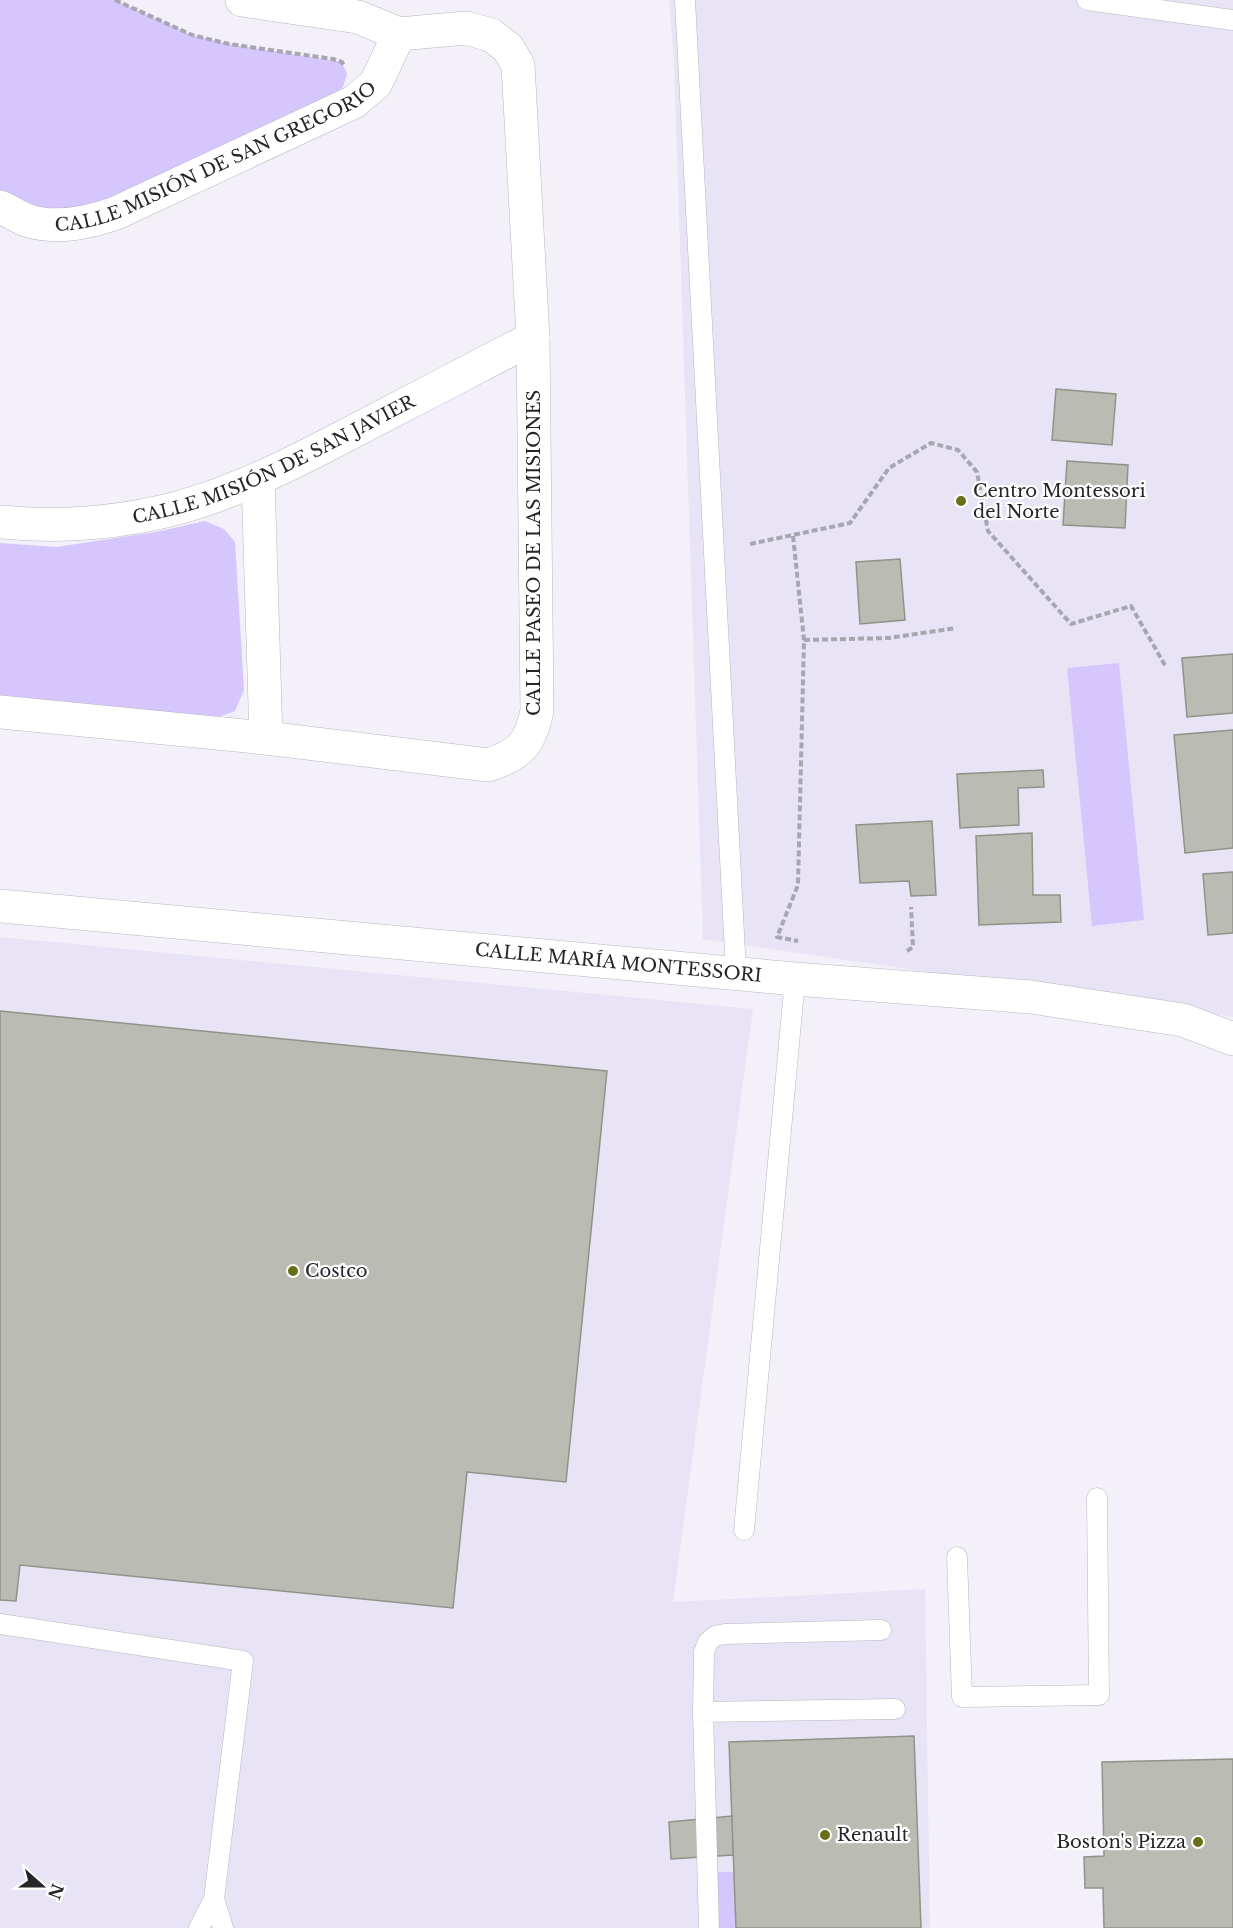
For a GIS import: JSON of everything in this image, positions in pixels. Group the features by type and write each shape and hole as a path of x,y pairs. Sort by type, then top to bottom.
{"street":[{"name":"CALLE PASEO DE LAS MISIONES","path":"0,712 267,738 488,765 508,758 522,747 533,732 537,711 533,338 518,65 508,48 491,35 466,28 399,34 358,17 300,4 242,0"},
{"name":"CALLE MISIÓN DE SAN GREGORIO","path":"0,207 27,220 50,224 88,221 116,213 354,102 376,83 399,34"},
{"name":"CALLE MISIÓN DE SAN JAVIER","path":"0,522 26,525 71,524 125,518 181,507 258,479 533,338"},
{"path":"258,479 267,738"},
{"name":"CALLE MARÍA MONTESSORI","path":"0,906 795,979 1031,997 1183,1020 1233,1039"}],"lane":[{"path":"685,0 736,972"},
{"path":"1087,0 1233,20"},
{"path":"744,1530 795,979"},
{"path":"957,1557 962,1697 1099,1695 1097,1498"},
{"path":"0,1624 243,1662 214,1899 199,1928"},
{"path":"709,1928 703,1712 704,1652 708,1642 715,1636 725,1634 880,1630"},
{"path":"703,1712 894,1709"},
{"path":"214,1899 223,1928"}],"path":[{"path":"115,0 192,35 229,44 318,58"},
{"path":"750,544 850,523 889,468 932,443 958,450 977,471 988,531 1071,624 1131,606 1166,667"},
{"path":"777,937 798,885 804,640 793,535"},
{"path":"804,640 889,638 956,628"},
{"path":"904,953 913,947 911,907"}],"shaded area":[{"path":"0,0 115,0 192,35 229,44 342,62 347,74 343,87 330,97 81,214 0,202"},
{"name":"Centro Montessori del Norte","path":"669,0 1233,0 1233,1017 703,939 674,63"},
{"path":"205,521 224,529 235,542 244,690 235,711 213,719 0,695 0,543 56,547 156,532"},
{"path":"1119,663 1144,920 1092,926 1067,668"},
{"name":"Costco","path":"0,937 753,1009 673,1602 925,1589 930,1928 0,1928"},
{"path":"713,1872 734,1872 736,1928 715,1928"}],"building":[{"path":"1056,389 1116,394 1112,445 1052,440"},
{"path":"1067,461 1128,465 1125,528 1063,525"},
{"path":"900,559 905,620 860,624 856,562"},
{"path":"1233,654 1233,713 1187,717 1182,658"},
{"path":"1233,730 1233,848 1185,853 1174,735"},
{"path":"1043,770 1044,787 1018,788 1019,825 960,828 957,774"},
{"path":"932,821 936,895 911,896 909,881 860,883 856,825"},
{"path":"1032,833 1033,895 1060,895 1061,922 979,925 976,836"},
{"path":"1233,872 1233,933 1208,935 1203,874"},
{"name":"Costco","path":"0,1011 607,1071 566,1482 467,1472 453,1608 20,1565 16,1601 0,1600"},
{"name":"Renault","path":"914,1736 921,1928 736,1928 729,1742"},
{"path":"1233,1759 1233,1928 1104,1928 1103,1888 1085,1888 1084,1857 1104,1856 1102,1762"},
{"path":"732,1816 733,1855 671,1859 669,1822"}],"place":[{"name":"Centro Montessori del Norte","path":"961,501"},
{"name":"Costco","path":"293,1271"},
{"name":"Renault","path":"825,1835"},
{"name":"Boston's Pizza","path":"1198,1842"}]}
